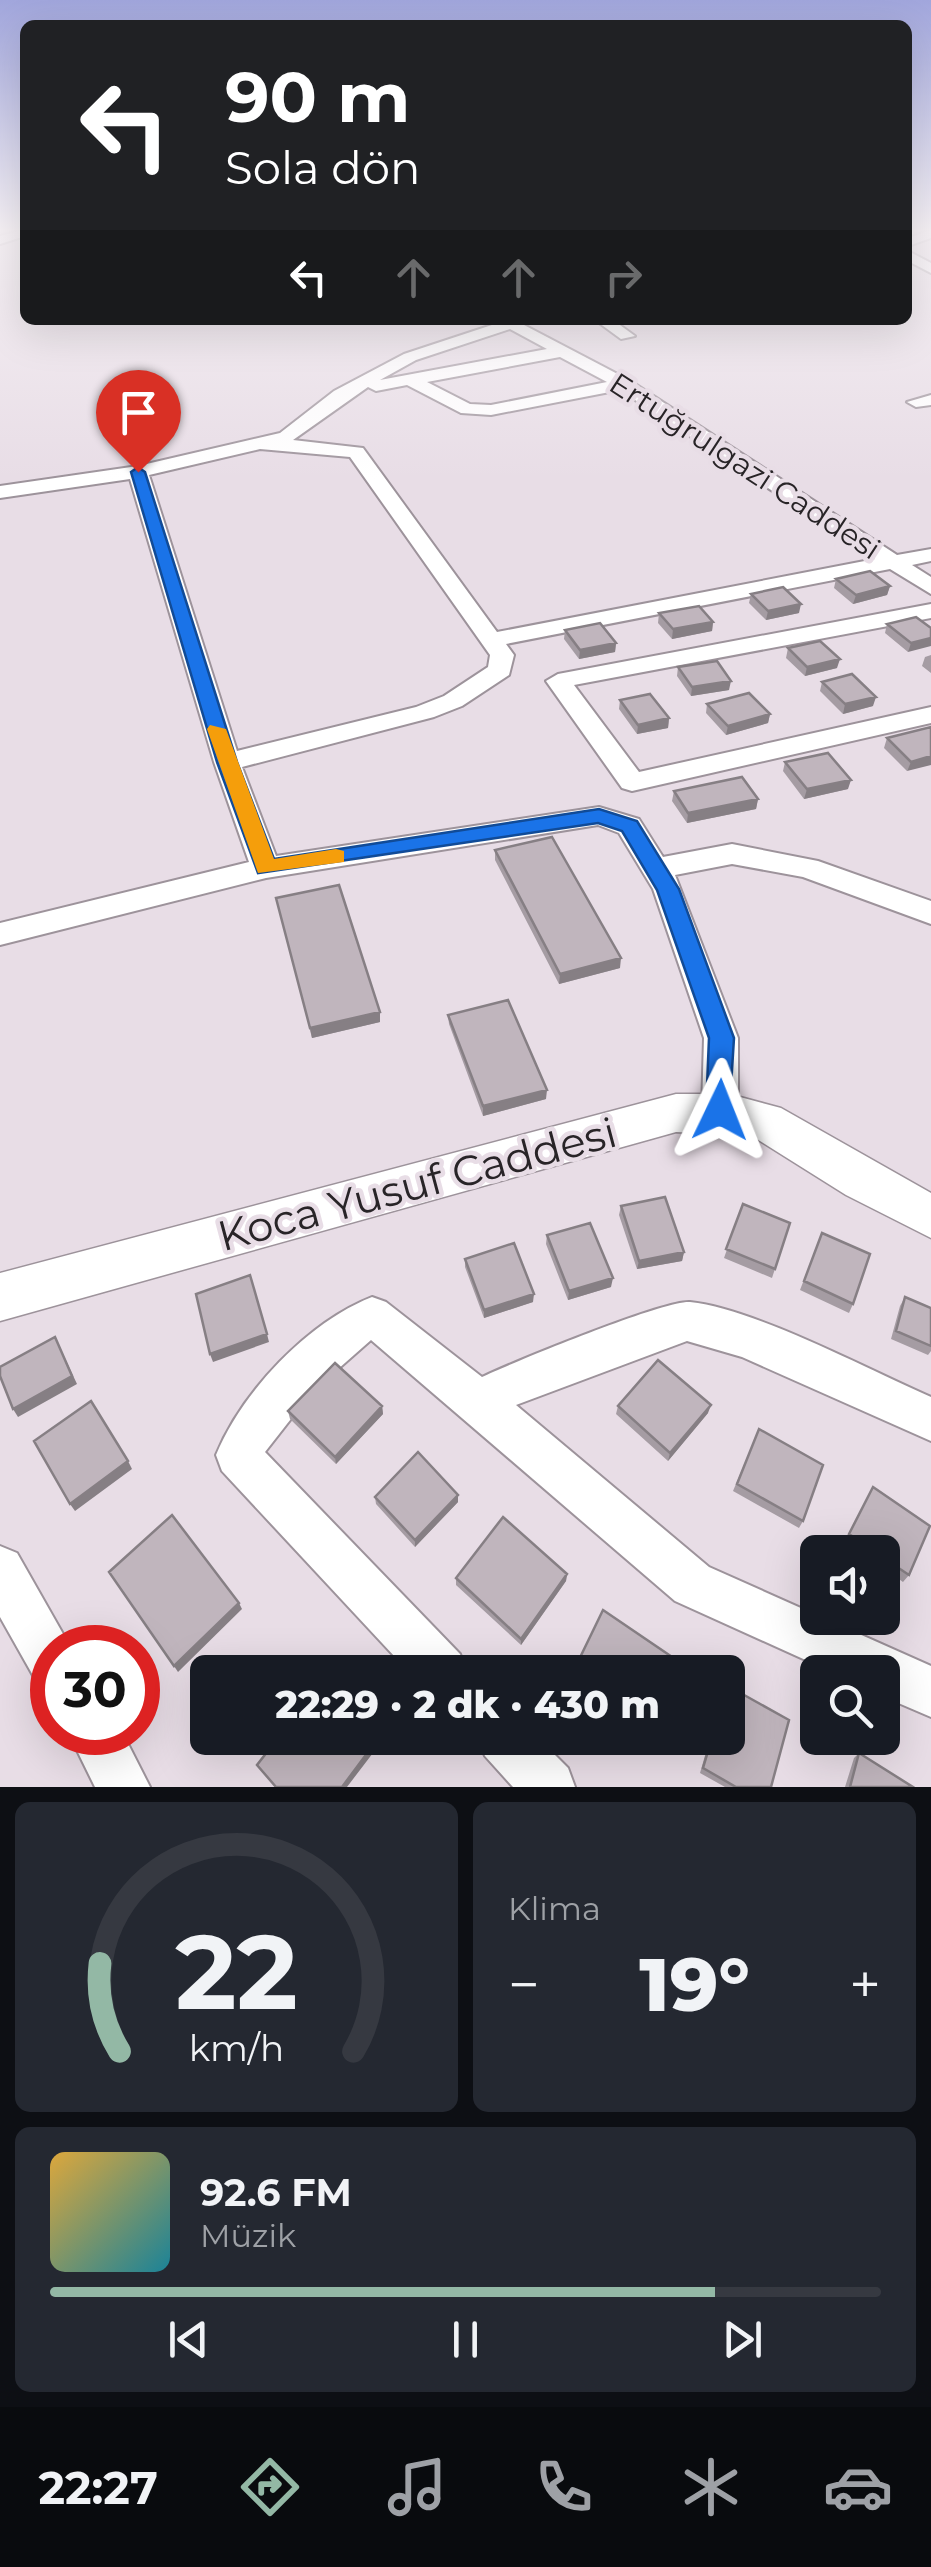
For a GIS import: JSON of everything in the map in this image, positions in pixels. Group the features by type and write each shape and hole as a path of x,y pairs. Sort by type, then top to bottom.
{"street":[{"path":"0,492 138,472 286,437 340,395 410,357 501,325"},
{"name":"Ertuğrulgazi Caddesi","path":"519,325 623,384 931,587"},
{"path":"610,325 627,336"},
{"path":"340,395 565,351"},
{"path":"410,380 467,409 491,410 623,384"},
{"path":"227,762 425,712 452,701 500,670 502,654 356,452 260,444"},
{"path":"138,472 227,762 266,868"},
{"path":"492,640 931,555"},
{"path":"931,611 558,681 632,782 931,714"},
{"path":"0,934 266,868 599,816 629,826 668,889 722,1038 720,1110"},
{"path":"656,869 732,854 808,868 931,913"},
{"name":"Koca Yusuf Caddesi","path":"0,1297 676,1113 720,1110 759,1116 799,1136 842,1168 931,1216"},
{"path":"426,1655 238,1455 262,1416 334,1340 372,1316 692,1584 931,1692"},
{"path":"478,1401 536,1373 688,1321 746,1338 931,1419"},
{"path":"0,1570 31,1625"},
{"path":"106,1755 124,1787"},
{"path":"519,1755 549,1787"}],"building":[{"path":"870,571 890,586 856,595 836,579"},
{"path":"783,587 801,604 768,611 751,594"},
{"path":"699,606 713,622 673,629 659,613"},
{"path":"916,617 931,628 931,638 911,643 887,624"},
{"path":"600,623 616,643 580,650 565,630"},
{"path":"820,641 840,659 807,667 788,648"},
{"path":"717,661 731,681 692,687 678,667"},
{"path":"852,674 876,697 845,704 822,682"},
{"path":"749,693 770,714 728,726 707,704"},
{"path":"650,694 669,718 638,725 620,700"},
{"path":"931,727 931,756 911,762 887,738"},
{"path":"828,753 851,780 807,789 785,762"},
{"path":"742,777 758,799 688,813 674,791"},
{"path":"552,837 621,958 560,974 495,850"},
{"path":"339,885 380,1012 310,1028 276,898"},
{"path":"508,1000 547,1090 483,1106 448,1015"},
{"path":"665,1197 684,1252 639,1261 621,1206"},
{"path":"743,1204 790,1223 775,1269 726,1249"},
{"path":"590,1223 613,1278 569,1291 547,1235"},
{"path":"822,1233 870,1254 853,1304 804,1281"},
{"path":"514,1243 534,1294 484,1310 465,1259"},
{"path":"250,1275 267,1334 210,1354 196,1294"},
{"path":"905,1297 931,1308 931,1346 896,1331"},
{"path":"55,1337 72,1376 13,1409 0,1367"},
{"path":"658,1360 711,1405 670,1453 618,1406"},
{"path":"335,1363 382,1406 335,1457 288,1411"},
{"path":"91,1401 128,1461 70,1504 34,1441"},
{"path":"759,1429 823,1465 803,1521 737,1484"},
{"path":"418,1452 458,1495 415,1540 375,1497"},
{"path":"873,1487 930,1526 909,1575 900,1569 900,1535 849,1534"},
{"path":"172,1515 239,1603 174,1666 160,1646 160,1625 146,1625 109,1572"},
{"path":"503,1517 567,1574 521,1639 456,1578"},
{"path":"603,1610 669,1655 581,1655"},
{"path":"745,1695 789,1720 771,1787 736,1787 703,1768 707,1755 745,1755"},
{"path":"265,1755 366,1755 342,1787 276,1787 257,1765"},
{"path":"858,1755 862,1755 913,1787 850,1787"}],"slow traffic":[{"path":"217,729 266,868 336,857"}],"route":[{"path":"138,472 227,762 266,868 599,816 629,826 668,889 722,1038 720,1110"}]}
